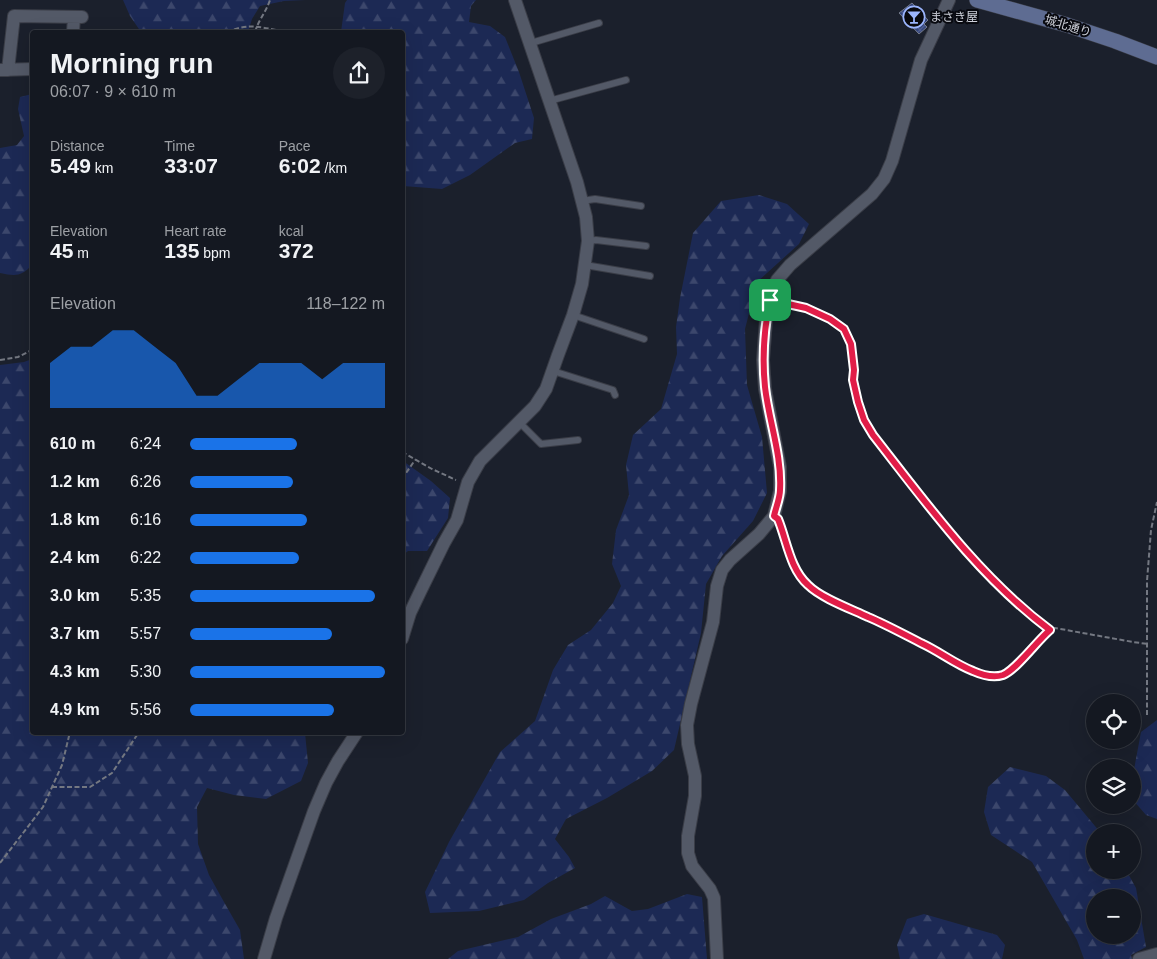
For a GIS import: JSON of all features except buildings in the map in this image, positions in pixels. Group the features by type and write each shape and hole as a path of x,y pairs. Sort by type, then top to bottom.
{"street":[{"path":"405,630 420,592 444,543 458,520 468,482 480,461 536,406 546,389 573,315 582,284 588,240 586,217 577,182 515,0"},
{"path":"717,959 714,898 710,889 692,866 688,853 688,836 695,796 695,776 688,744 687,725 713,622 717,586 722,570 730,560 759,534 774,516 780,491 780,467 765,389 763,360 766,320 770,300 777,280 790,265 872,194 884,179 892,161 921,60 949,0"},
{"name":"城北通り","path":"977,0 1067,25 1157,57"},
{"path":"30,69 4,70 14,16 78,17 74,30"},
{"path":"264,959 276,918 314,811 326,783 355,735"},
{"path":"1139,959 1157,954"}],"lane":[{"path":"530,43 599,23"},
{"path":"549,101 626,80"},
{"path":"582,201 595,199 641,206"},
{"path":"588,240 646,246"},
{"path":"584,265 650,276"},
{"path":"573,315 644,338"},
{"path":"552,370 613,390 615,395"},
{"path":"519,422 541,444 578,440"}],"path":[{"path":"256,30 270,0"},
{"path":"233,30 257,26 276,30"},
{"path":"770,300 806,308 830,319 844,329 851,344 854,370 853,380 858,402 864,420 873,435 976,563 1029,614 1050,630"},
{"path":"0,360 18,357 30,351"},
{"path":"405,454 455,480 468,482"},
{"path":"405,475 415,460"},
{"path":"1147,715 1147,581 1151,530 1157,502"},
{"path":"774,516 778,519 793,562 799,574 808,585 828,598 932,648 975,672 993,676 1003,675 1012,669 1042,637 1050,630 1056,628 1148,644"},
{"path":"0,862 43,806 62,765 69,735"},
{"path":"52,788 90,788 112,773 137,735"}],"green space":[{"path":"123,0 305,0 284,1 260,6 252,19 249,30 140,30 130,16"},
{"path":"347,0 476,0 471,6 469,22 490,26 505,37 534,118 532,139 515,143 470,175 442,189 405,186 405,30 341,30"},
{"path":"30,94 30,267 21,274 10,275 0,273 0,148 17,145 24,136 18,109 20,97"},
{"path":"759,195 787,204 809,224 799,244 757,282 745,329 747,385 762,437 767,493 753,521 722,556 706,584 701,633 674,750 652,771 607,798 566,819 555,839 575,868 548,883 524,900 479,911 430,913 425,892 449,842 500,752 535,721 553,670 568,645 591,630 613,603 621,586 612,564 616,530 629,495 626,465 633,435 661,409 677,354 676,327 693,233 721,201"},
{"path":"30,360 30,735 305,735 308,763 301,781 266,799 234,795 207,788 197,807 198,844 209,875 240,930 244,959 0,959 0,365"},
{"path":"405,462 431,481 450,498 448,518 427,551 408,551 405,553"},
{"path":"1157,720 1157,819 1146,815 1141,809 1141,759 1136,759 1138,749 1141,749 1141,732"},
{"path":"1010,767 1046,776 1065,790 1093,824 1086,824 1086,879 1131,879 1136,889 1086,889 1086,944 1141,944 1141,918 1146,947 1131,955 1132,959 1084,959 1077,940 1032,862 991,835 984,812 988,787"},
{"path":"687,894 702,897 707,959 448,959 458,951 518,937 551,919 591,904 605,896 632,911 648,909"},
{"path":"924,914 997,935 1005,945 1002,959 900,959 897,945 907,919"}],"place":[{"name":"まさき屋","path":"914,17"}],"route":[{"path":"770,300 806,308 830,319 844,329 851,344 854,370 853,380 858,402 864,420 873,435 976,563 1036,620 1050,630 1012,669 1003,675 993,676 975,672 956,663 932,648 828,598 808,585 799,574 778,519 774,516 780,491 780,467 765,389 763,360 766,320 770,300"}]}
